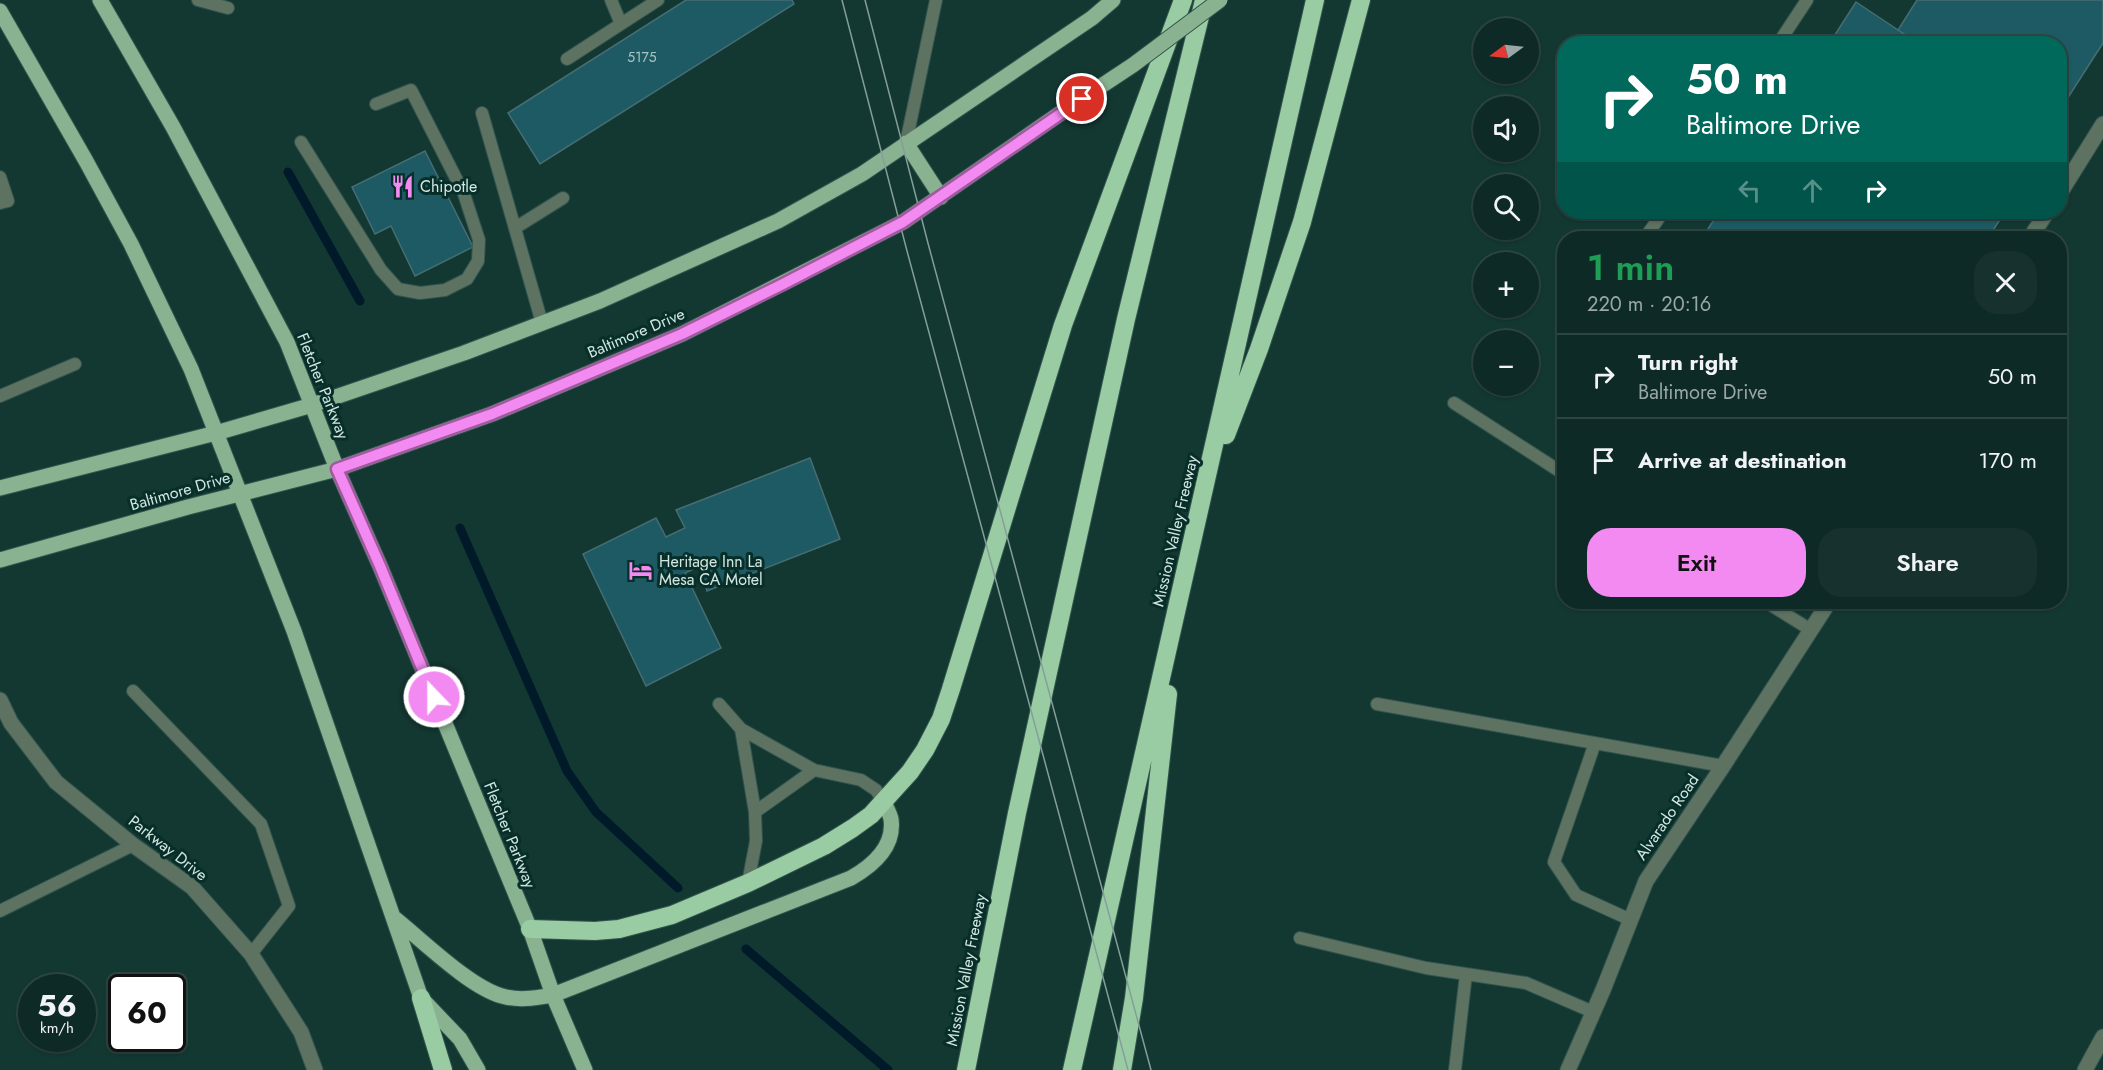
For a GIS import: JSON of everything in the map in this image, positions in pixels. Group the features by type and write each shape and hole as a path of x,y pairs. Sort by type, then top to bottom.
{"highway":[{"path":"530,929 595,931 619,929 672,915 748,883 824,846 853,828 884,802 926,750 941,719 1063,326 1183,0"},
{"name":"Mission Valley Freeway","path":"966,1070 1017,813 1126,319 1204,0"},
{"name":"Mission Valley Freeway","path":"1072,1070 1315,0"},
{"path":"1204,493 1259,349 1302,222 1361,0"},
{"path":"1122,1070 1134,998 1177,609"},
{"path":"421,998 443,1070"}],"main road":[{"name":"Fletcher Parkway","path":"100,0 173,127 286,342 530,929 553,995 585,1070"},
{"path":"0,488 216,433 312,405 464,353 600,301 778,221 862,174 1092,18 1113,0"},
{"name":"Baltimore Drive","path":"0,560 241,493 337,469 492,414 682,334 903,222 1133,65 1220,0"},
{"path":"0,11 131,244 191,369 294,631 421,998 460,1039 478,1070"},
{"path":"906,143 941,197"},
{"path":"393,917 484,990 503,997 524,1000 553,995 859,873 878,858 889,842 891,819 884,802"}],"street":[{"path":"2067,182 2103,124"},
{"name":"Alvarado Road","path":"1568,1070 1646,881 1824,609"},
{"name":"Parkway Drive","path":"0,700 11,723 56,782 133,845 192,887 251,954 301,1032 315,1070"},
{"path":"2085,1070 2103,1037"}],"lane":[{"path":"198,0 228,8"},
{"path":"611,0 621,24"},
{"path":"567,59 658,0"},
{"path":"906,143 936,0"},
{"path":"1783,36 1807,0"},
{"path":"301,142 381,270 399,289 420,292 445,290 467,279 478,261 479,240 464,194 411,90 376,104"},
{"path":"482,114 542,323"},
{"path":"0,177 8,201 0,203"},
{"path":"515,228 562,198"},
{"path":"0,396 75,364"},
{"path":"1454,403 1557,469"},
{"path":"1777,609 1810,630"},
{"path":"134,691 261,824 289,906 251,954"},
{"path":"719,704 741,729 814,770 861,780 876,790 884,802"},
{"path":"1377,704 1723,766"},
{"path":"741,729 755,812 756,841 748,883"},
{"path":"1595,742 1554,862 1576,895 1631,920"},
{"path":"755,812 814,770"},
{"path":"0,911 133,845"},
{"path":"1300,938 1426,968 1526,983 1593,1012"},
{"path":"1455,1070 1466,974"}],"building":[{"path":"686,0 792,0 794,4 540,164 508,113"},
{"path":"1917,0 2103,0 2103,43 2067,99 2067,36 1907,36 1898,30"},
{"path":"1856,2 1907,36 1834,36"},
{"path":"425,151 473,247 415,276 391,226 375,234 352,187"},
{"path":"1714,219 2000,219 1993,231 1707,231"},
{"name":"Heritage Inn La Mesa CA Motel","path":"810,458 840,539 707,591 700,566 685,573 721,648 646,686 583,554 656,518 666,537 685,528 676,510"}],"waterway":[{"path":"288,172 360,301"},
{"path":"460,528 567,771 596,812 678,888"},
{"path":"746,949 888,1070"}],"tram line":[{"path":"842,0 907,251 1128,1070"},
{"path":"865,0 929,247 1151,1070"}],"place":[{"name":"Chipotle","path":"402,186"},
{"name":"Heritage Inn La Mesa CA Motel","path":"641,570"}],"route":[{"path":"434,697 337,469 492,414 682,334 783,284 903,222 1082,99"}]}
